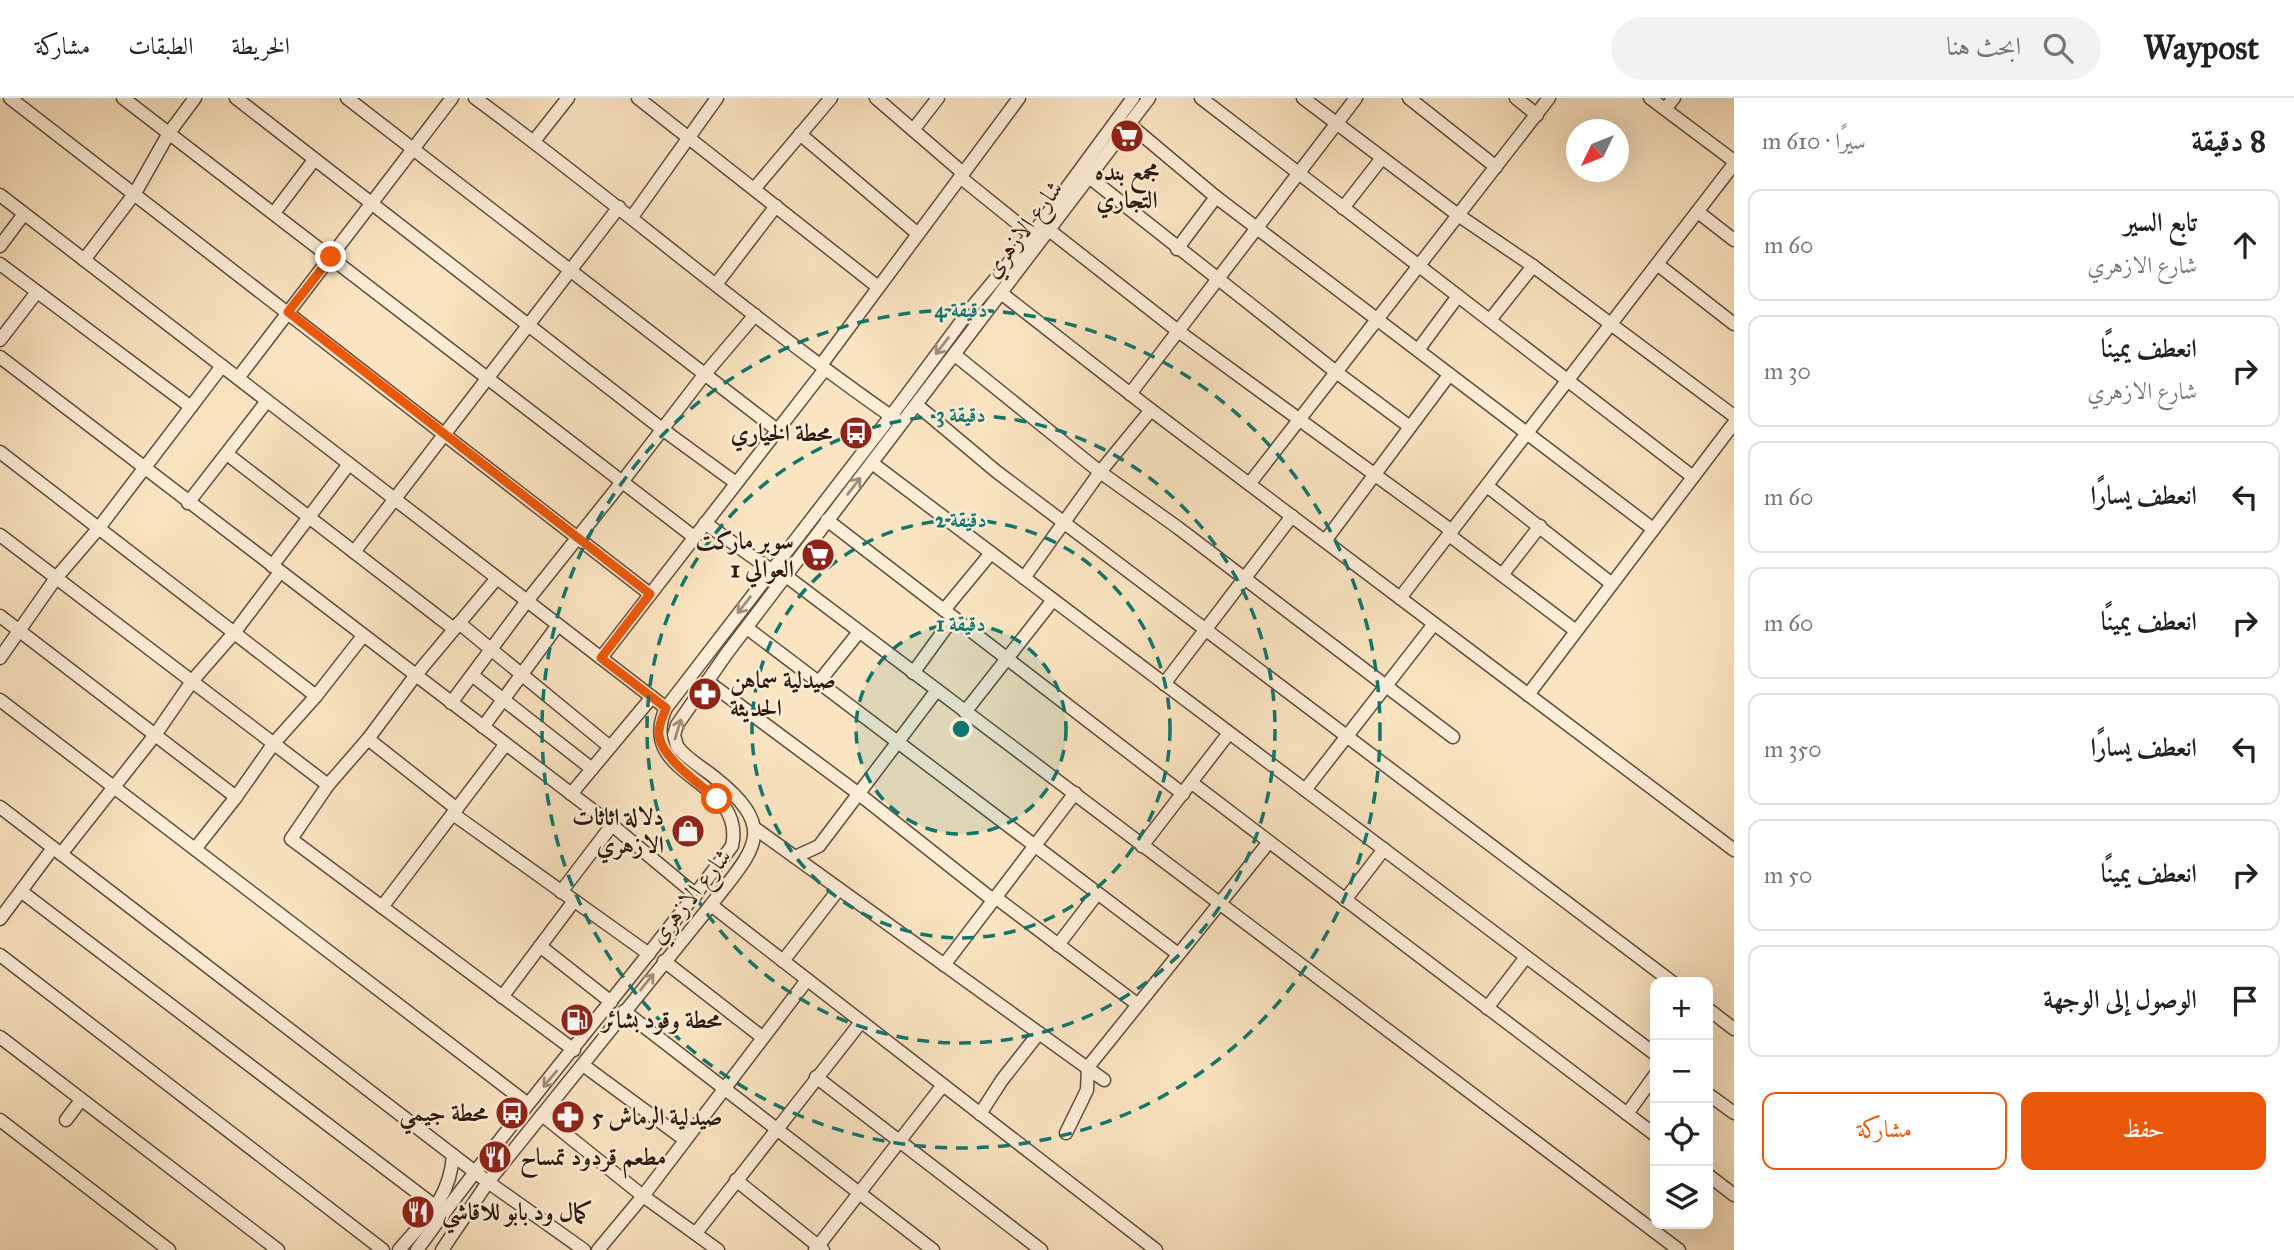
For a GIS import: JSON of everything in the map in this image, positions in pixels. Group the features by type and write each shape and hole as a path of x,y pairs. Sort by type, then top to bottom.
{"street":[{"path":"10,98 650,594"},
{"path":"124,98 694,537"},
{"path":"84,260 135,193 169,133 195,98"},
{"path":"236,98 662,429 737,483"},
{"path":"347,98 777,430"},
{"path":"238,378 452,98"},
{"path":"475,98 534,141 755,315 896,420"},
{"path":"534,141 568,98"},
{"path":"638,98 878,287"},
{"path":"632,217 717,98"},
{"path":"754,189 831,98"},
{"path":"876,98 1032,235"},
{"path":"913,130 938,98"},
{"path":"601,658 777,430 878,287 1018,98"},
{"name":"شارع الازهري","path":"443,1250 488,1182 711,905 754,845 756,829 741,799 681,752 674,740 681,719 872,463 896,420 965,317 1032,235 1133,98"},
{"name":"شارع الازهري","path":"417,1250 440,1210 574,1050 732,846 735,828 717,799 662,748 660,723 666,708 771,570 896,420 917,405 1149,98"},
{"path":"1201,98 1693,477"},
{"path":"1303,98 1458,215 1534,266 1734,416"},
{"path":"1130,394 1356,98"},
{"path":"1409,98 1496,167"},
{"path":"1516,98 1536,115"},
{"path":"1250,483 1549,98"},
{"path":"1400,598 1734,163 1650,98"},
{"path":"1665,109 1674,98"},
{"path":"1129,124 1216,197 1653,529"},
{"path":"800,134 918,234"},
{"path":"1343,208 1382,158"},
{"path":"274,214 314,160"},
{"path":"1089,177 1178,249 1410,427"},
{"path":"0,195 666,708"},
{"path":"1178,249 1216,197"},
{"path":"717,283 776,206"},
{"path":"354,552 619,207"},
{"path":"1698,212 1734,240"},
{"path":"0,246 24,214"},
{"path":"1049,230 1178,331 1374,475 1576,631"},
{"path":"0,264 191,407"},
{"path":"1657,264 1734,324"},
{"path":"1490,320 1534,266"},
{"path":"0,340 37,292"},
{"path":"1001,293 1151,410 1734,850"},
{"path":"1418,350 1458,296"},
{"path":"451,703 527,601 704,375 755,315"},
{"path":"955,355 1100,472 1453,737"},
{"path":"2,363 145,468 612,825 696,895"},
{"path":"0,658 56,578 98,529 222,366"},
{"path":"1325,541 1450,374"},
{"path":"188,503 268,401"},
{"path":"917,405 994,470 1665,977"},
{"path":"1024,578 1100,472 1151,410"},
{"path":"1528,695 1734,423"},
{"path":"0,452 316,696"},
{"path":"227,454 354,552 490,649 610,747"},
{"path":"872,463 1650,1050"},
{"path":"2,913 115,788 193,680 234,633 309,517 349,464"},
{"path":"1487,486 1612,584"},
{"path":"1164,684 1292,516"},
{"path":"827,520 1183,794"},
{"path":"705,523 771,570"},
{"path":"1502,575 1540,526"},
{"path":"0,535 328,785"},
{"path":"914,673 948,614 991,553"},
{"path":"786,576 1679,1250"},
{"path":"497,578 328,785 291,839 574,1050"},
{"path":"965,712 1053,600"},
{"path":"0,616 236,797"},
{"path":"1305,790 1434,624"},
{"path":"483,727 558,625"},
{"path":"747,628 1178,954"},
{"path":"818,683 859,632"},
{"path":"195,849 274,743 316,696 363,636"},
{"path":"472,675 592,769"},
{"path":"708,681 994,899 1137,1004"},
{"path":"795,857 819,846 937,691"},
{"path":"571,794 652,697"},
{"path":"0,700 528,1104"},
{"path":"1142,846 1229,733"},
{"path":"368,739 455,811 561,892 649,954"},
{"path":"382,907 505,745"},
{"path":"1192,783 1650,1131"},
{"path":"944,965 1075,793"},
{"path":"0,807 488,1182 583,1250"},
{"path":"561,892 612,825"},
{"path":"756,829 1104,1080"},
{"path":"1066,1133 1087,1090 1088,1067 1269,842"},
{"path":"1345,900 1384,849"},
{"path":"783,961 839,889"},
{"path":"22,892 440,1210"},
{"path":"1058,945 1097,894"},
{"path":"502,997 574,901"},
{"path":"711,905 1156,1250"},
{"path":"540,946 611,1002"},
{"path":"0,955 383,1250"},
{"path":"1488,1008 1526,957"},
{"path":"664,961 762,1037"},
{"path":"598,1250 643,1196 807,980"},
{"path":"624,1011 933,1250"},
{"path":"1713,1013 1734,1029"},
{"path":"696,1233 861,1022"},
{"path":"980,1114 1002,1080 1039,1033"},
{"path":"0,1037 278,1250"},
{"path":"583,1065 685,1140"},
{"path":"816,1077 1041,1250"},
{"path":"1627,1114 1650,1082"},
{"path":"736,1180 819,1249 943,1085"},
{"path":"1713,1098 1734,1113"},
{"path":"66,1120 82,1100"},
{"path":"542,1115 643,1196 718,1250"},
{"path":"0,1120 169,1250"},
{"path":"398,1250 440,1210 450,1182 453,1155"},
{"path":"1713,1179 1734,1195"}],"place":[{"name":"مجمع بنده التجاري","path":"1127,136"},
{"name":"محطة الخياري","path":"856,433"},
{"name":"سوبر ماركت العوالي 1","path":"818,555"},
{"name":"صيدلية سماهن الحديثة","path":"705,694"},
{"name":"دلالة اثاثات الازهري","path":"688,831"},
{"name":"محطة وقود بشائر","path":"577,1020"},
{"name":"محطة جيمي","path":"512,1113"},
{"name":"صيدلية الرماش 5","path":"568,1117"},
{"name":"مطعم قردود تمساح","path":"495,1157"},
{"name":"كمال ود بابو للاقاشي","path":"418,1212"}],"route":[{"path":"331,257 288,312 650,594 601,658 666,708 660,723 662,748 717,799"}]}
